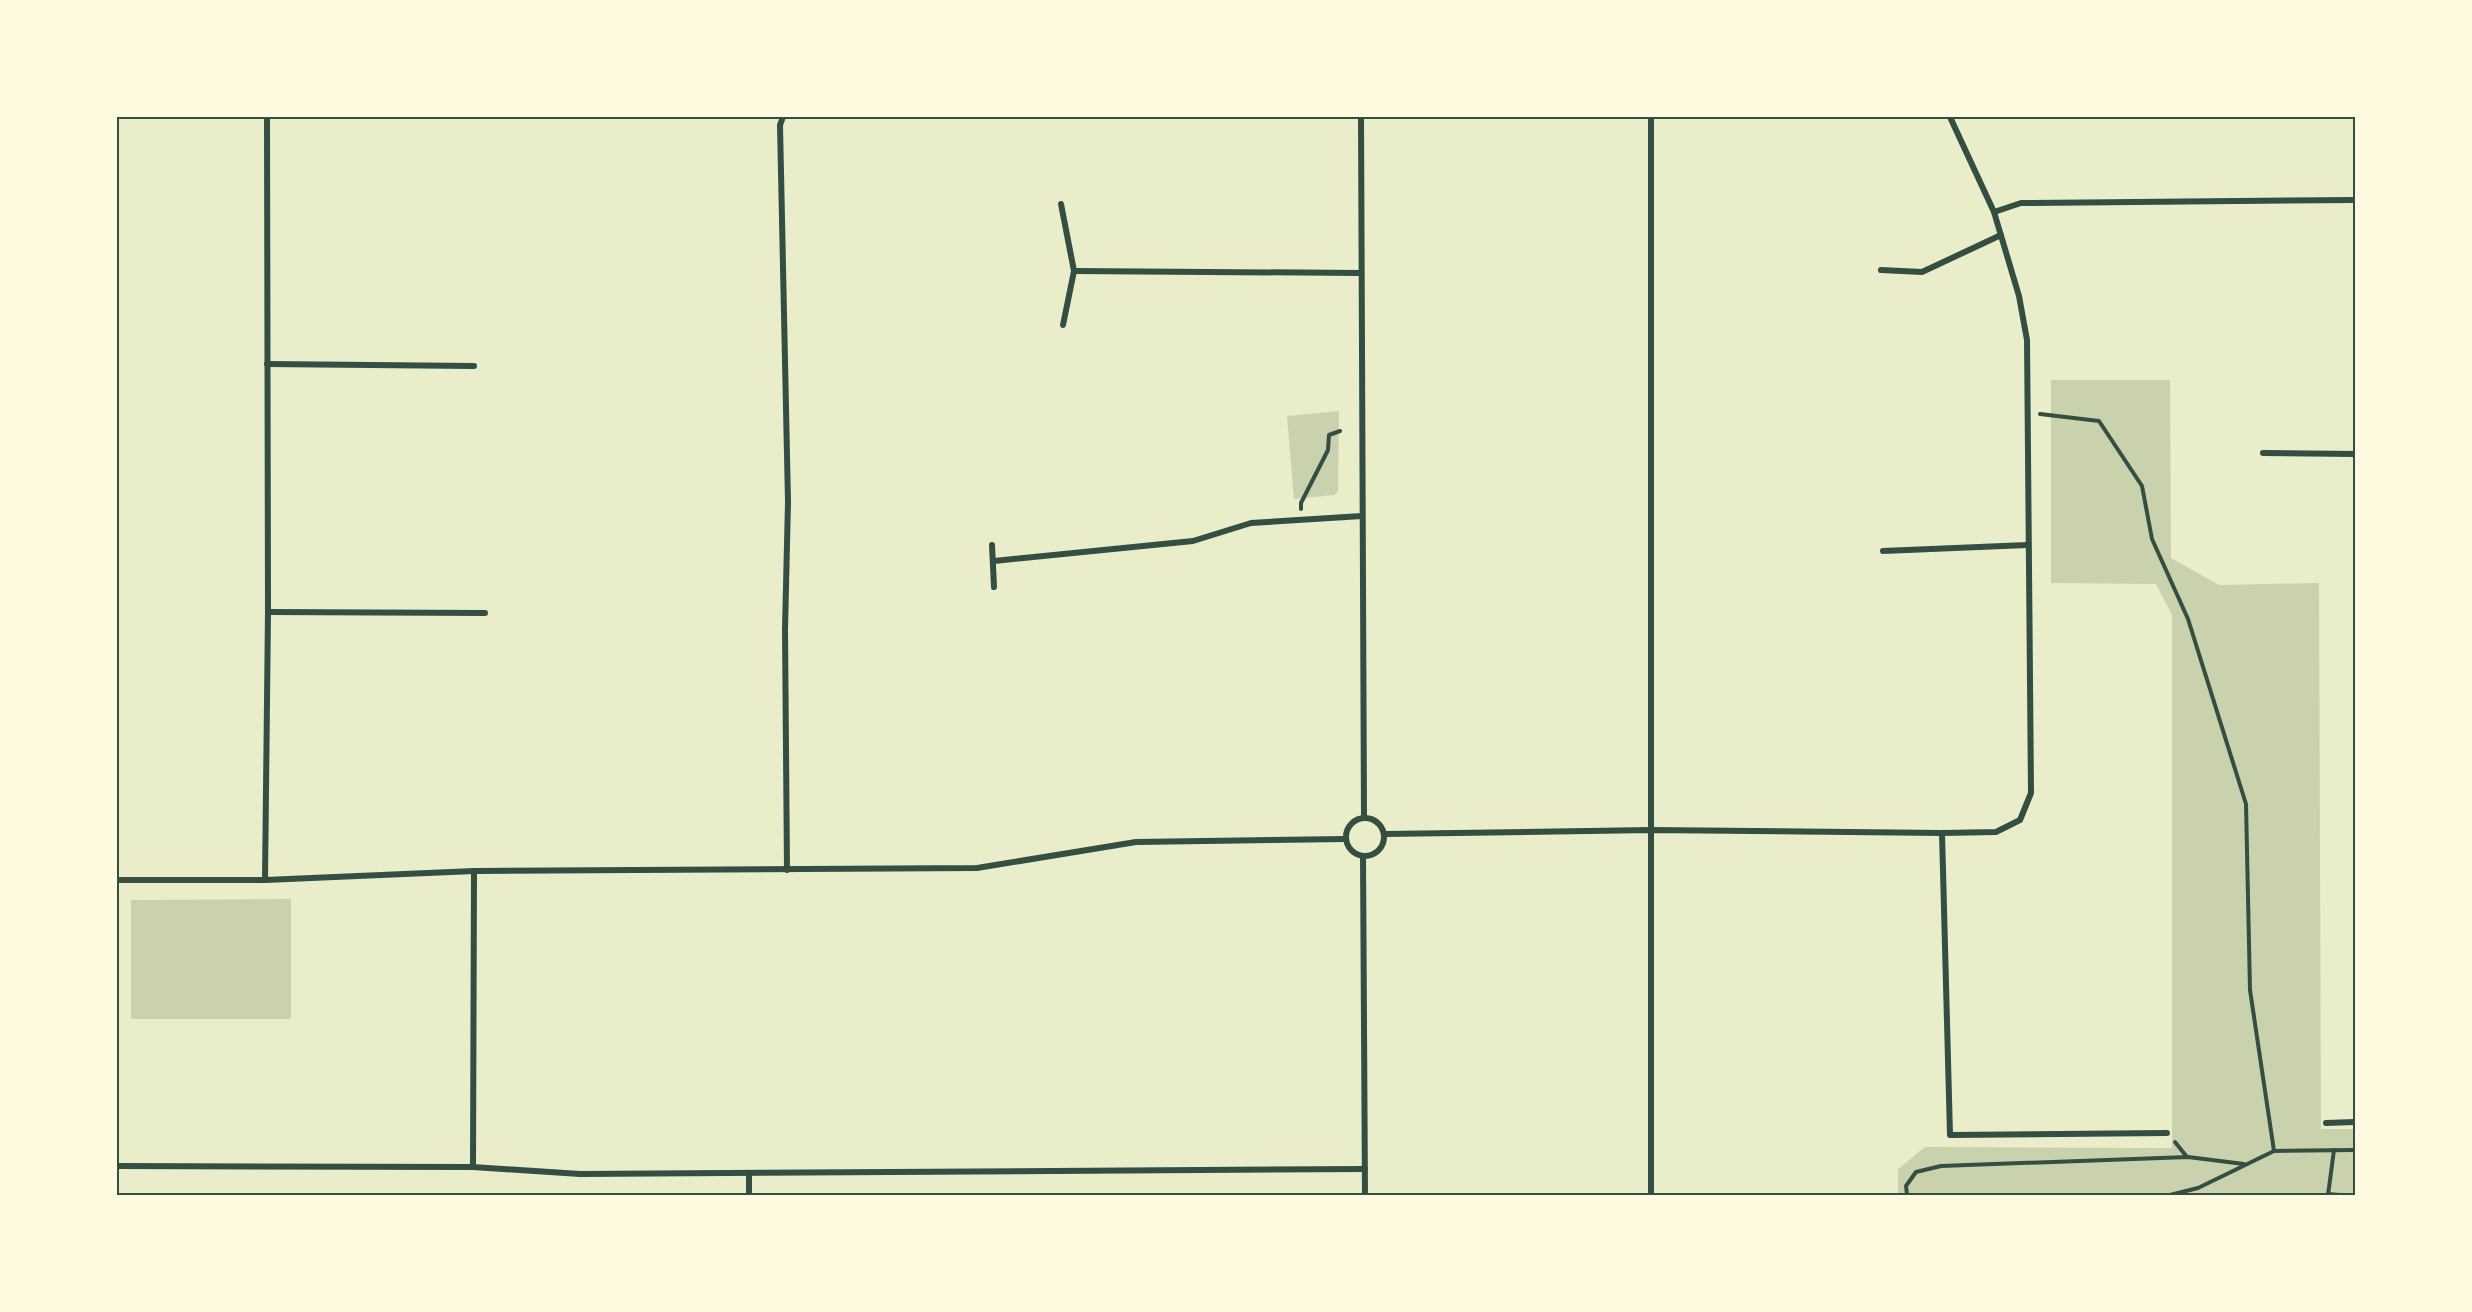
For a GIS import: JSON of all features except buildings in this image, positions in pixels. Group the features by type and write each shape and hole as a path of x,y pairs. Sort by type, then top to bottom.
{"street":[{"path":"265,880 268,612 267,117"},
{"path":"783,117 780,136 788,502 785,630 787,870"},
{"path":"1361,117 1364,818"},
{"path":"1651,117 1651,1195"},
{"path":"1385,834 1650,830 1996,832 2020,820 2031,793 2027,545 2027,340 2019,296 1994,212 1950,117"},
{"path":"1994,212 2021,203 2355,200"},
{"path":"1061,204 1074,271 1063,325"},
{"path":"1881,270 1922,272 2001,235"},
{"path":"1074,271 1361,273"},
{"path":"267,364 474,366"},
{"path":"2264,453 2355,454"},
{"path":"994,561 1193,541 1251,523 1362,516"},
{"path":"992,544 994,587"},
{"path":"1883,551 2027,545"},
{"path":"268,612 485,613"},
{"path":"1364,818 1376,821 1385,834 1378,852 1364,856 1351,850 1346,839 1349,827 1364,818"},
{"path":"1942,833 1950,1136 2167,1133"},
{"path":"117,880 265,880 474,871 976,868 1136,842 1346,839"},
{"path":"1364,856 1365,1195"},
{"path":"473,1167 474,871"},
{"path":"2326,1123 2355,1122"},
{"path":"117,1166 473,1167 580,1174 1365,1169"},
{"path":"749,1173 749,1195"}],"path":[{"path":"2027,412 2099,421 2142,486 2152,538 2188,619 2246,804 2250,990 2274,1151"},
{"path":"1300,503 1328,450 1329,435 1340,431"},
{"path":"2167,1133 2188,1157"},
{"path":"2334,1150 2328,1195 2340,1195"},
{"path":"2170,1195 2198,1188 2274,1151 2355,1150"},
{"path":"1907,1195 1906,1186 1916,1172 1941,1166 2188,1157 2244,1164"}],"green space":[{"path":"2051,380 2170,380 2171,558 2219,585 2319,583 2321,1129 2355,1129 2355,1195 1898,1195 1898,1169 1925,1147 2172,1148 2172,615 2156,584 2051,583"},
{"path":"1339,411 1338,491 1334,495 1294,499 1287,416"},
{"path":"291,899 291,1019 131,1019 131,900"}]}
